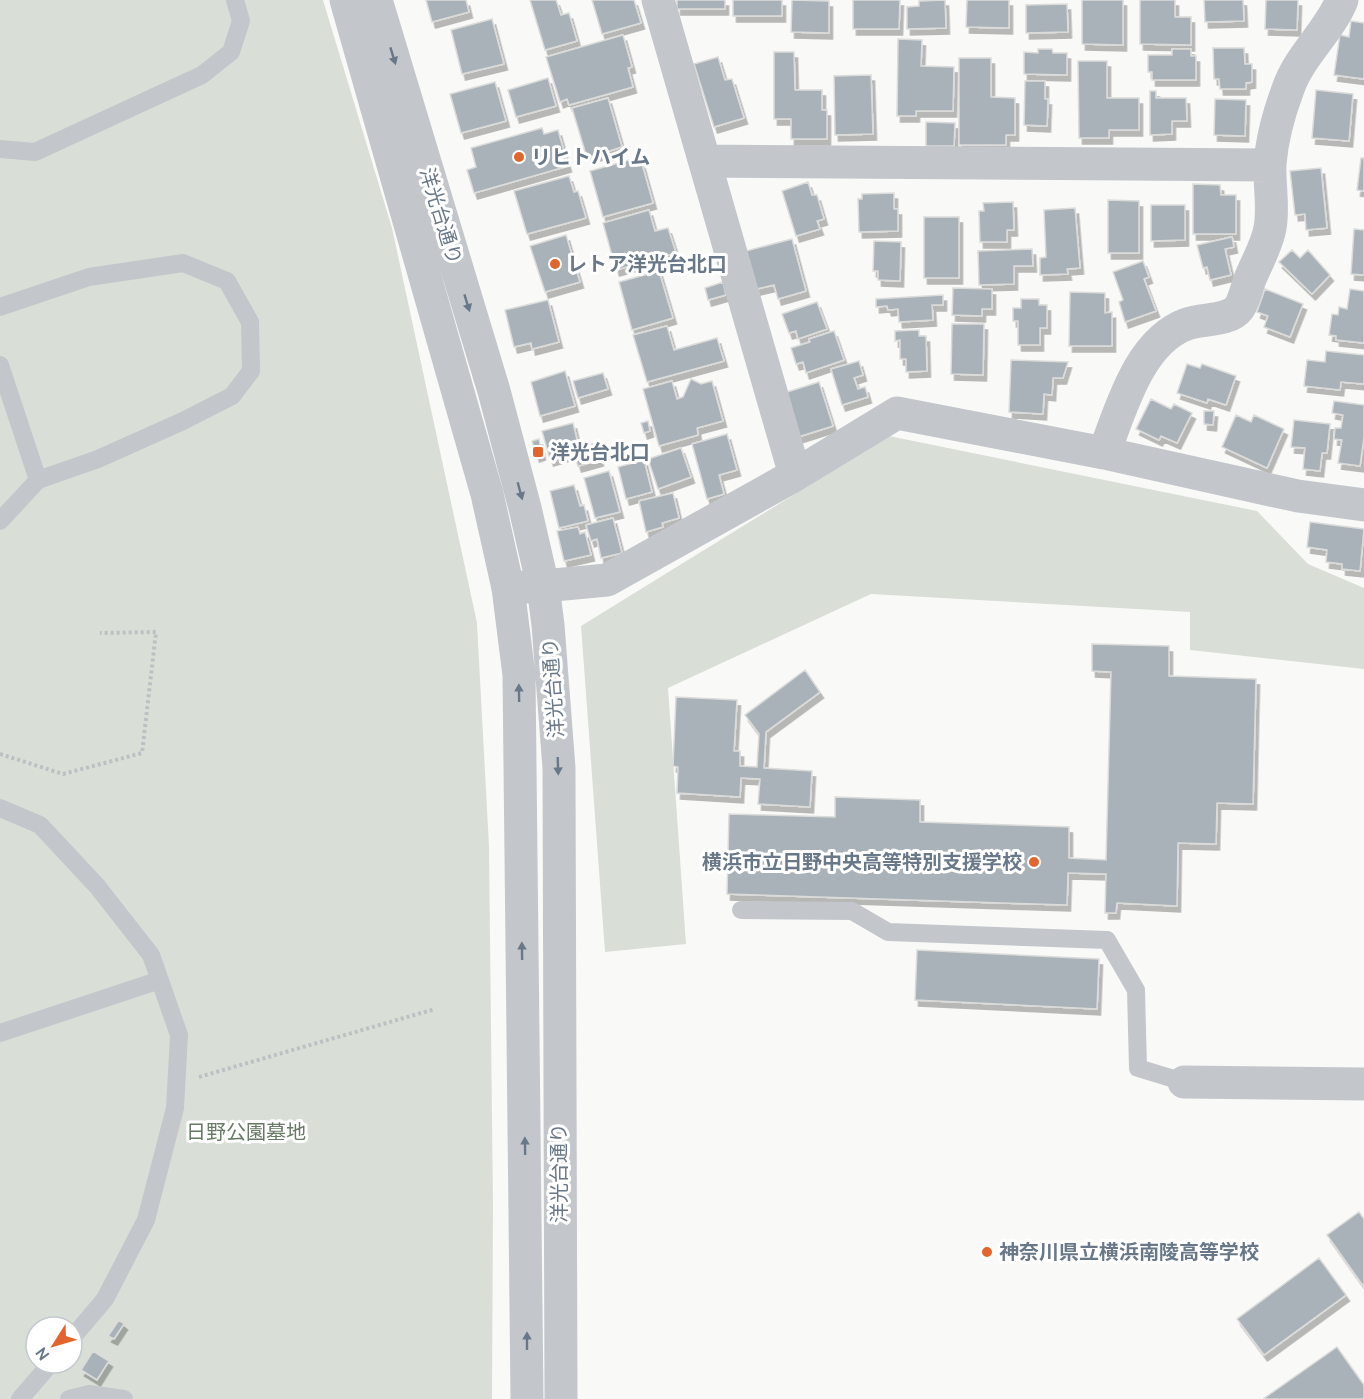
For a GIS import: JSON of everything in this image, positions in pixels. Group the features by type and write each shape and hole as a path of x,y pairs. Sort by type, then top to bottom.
{"street":[{"name":"洋光台通り","path":"346,0 487,494 508,588 519,675 527,1399"},
{"name":"洋光台通り","path":"376,0 494,391 543,586 559,768 561,1399"},
{"path":"658,0 795,475"},
{"path":"1104,453 1129,390 1148,354 1164,336 1188,324 1224,317 1239,309 1269,231 1273,206 1270,165 1274,131 1289,86 1342,0"},
{"path":"705,161 1270,165"},
{"path":"508,588 608,580 795,475 897,413 1104,453 1298,496 1364,505"},
{"path":"1184,1082 1364,1084"}],"lane":[{"path":"0,149 35,152 202,75 231,52 241,21 235,0"},
{"path":"0,307 88,278 183,262 227,281 250,322 251,371 232,396 98,459 38,480 0,521"},
{"path":"0,365 38,480"},
{"path":"0,808 39,825 97,886 151,955 179,1035 175,1108 146,1220 105,1299 84,1324"},
{"path":"741,910 852,911 888,932 1107,940 1136,990 1138,1068 1184,1082"},
{"path":"0,1033 160,980"},
{"path":"20,1399 41,1375"},
{"path":"69,1399 89,1394 124,1399"}],"path":[{"path":"0,754 63,774 142,753 156,632 100,633"},
{"path":"176,1084 435,1009"}],"green space":[{"name":"日野公園墓地","path":"0,0 323,0 392,228 477,623 489,846 493,1206 492,1399 0,1399"},
{"path":"889,436 1257,511 1308,564 1364,588 1364,669 1190,650 1190,612 871,594 668,688 686,944 605,952 581,626"}],"building":[{"path":"426,0 466,0 469,12 432,22"},
{"path":"530,0 556,0 561,15 569,13 577,41 545,50"},
{"path":"592,0 634,0 641,23 602,34"},
{"path":"677,0 725,0 725,9 677,9"},
{"path":"733,0 782,0 782,16 733,16"},
{"path":"792,0 829,1 829,33 791,32"},
{"path":"853,0 900,0 899,29 853,29"},
{"path":"945,0 946,28 907,29 907,7 919,6 919,1"},
{"path":"967,0 1009,0 1009,28 966,27"},
{"path":"1082,0 1123,0 1123,45 1082,44"},
{"path":"1140,0 1175,0 1175,17 1191,17 1191,45 1140,44"},
{"path":"1204,0 1243,0 1244,21 1205,22"},
{"path":"1266,0 1298,0 1297,30 1265,29"},
{"path":"1067,4 1068,32 1026,33 1026,5"},
{"path":"492,19 504,64 462,74 451,30"},
{"path":"1351,21 1364,23 1364,79 1334,75 1340,35 1349,37"},
{"path":"623,35 632,67 628,68 633,87 569,105 567,99 560,102 546,57"},
{"path":"898,39 922,40 921,66 954,67 953,111 916,111 916,116 897,116"},
{"path":"1213,48 1244,48 1245,64 1252,64 1252,82 1246,83 1246,89 1220,89 1219,79 1214,79"},
{"path":"1038,49 1052,49 1053,53 1067,53 1067,75 1024,74 1024,52 1038,53"},
{"path":"1172,49 1191,49 1191,56 1196,56 1196,80 1152,80 1152,72 1148,72 1148,55 1172,55"},
{"path":"774,52 794,52 795,90 822,90 822,110 827,110 827,139 791,139 791,119 774,119"},
{"path":"718,57 725,80 732,79 744,118 714,127 694,64"},
{"path":"959,58 991,58 991,97 1015,98 1015,135 1006,135 1006,145 959,145"},
{"path":"1078,61 1107,61 1107,98 1139,98 1139,130 1109,130 1109,138 1079,138"},
{"path":"871,75 873,134 835,135 834,76"},
{"path":"548,78 556,106 516,117 508,90"},
{"path":"1025,81 1045,81 1045,99 1048,99 1047,126 1024,125"},
{"path":"495,82 506,121 461,133 450,94"},
{"path":"1316,90 1353,94 1349,141 1312,138"},
{"path":"1150,91 1156,91 1156,98 1186,98 1187,121 1172,121 1172,134 1150,135"},
{"path":"608,98 622,147 587,158 572,108"},
{"path":"1215,99 1246,100 1245,136 1214,135"},
{"path":"926,122 955,123 954,146 926,146"},
{"name":"リヒトハイム","path":"542,128 544,134 558,130 568,166 474,193 467,170 476,167 471,148"},
{"path":"640,157 653,203 603,217 590,171"},
{"path":"1361,158 1364,158 1364,191 1357,190"},
{"path":"1321,168 1327,228 1306,230 1305,214 1295,215 1290,171"},
{"path":"569,176 574,192 578,191 586,218 527,234 514,191"},
{"path":"808,182 812,195 817,195 824,219 817,221 820,229 796,236 782,191"},
{"path":"1193,184 1220,185 1221,195 1236,195 1236,234 1193,234"},
{"path":"894,193 894,209 898,209 898,231 859,232 858,199 862,199 862,194"},
{"path":"1108,200 1139,201 1139,253 1108,253"},
{"path":"1013,202 1014,230 1007,230 1007,242 980,242 979,211 984,211 983,203"},
{"path":"1151,205 1185,205 1185,240 1151,241"},
{"path":"1075,208 1080,268 1067,269 1068,274 1040,275 1040,258 1046,257 1044,210"},
{"path":"649,210 655,231 668,228 676,253 616,270 603,223"},
{"path":"924,217 959,217 959,278 924,278"},
{"path":"1354,229 1364,230 1364,275 1351,274"},
{"name":"レトア洋光台北口","path":"566,235 580,282 545,292 530,246"},
{"path":"1232,237 1234,247 1225,249 1231,275 1210,280 1207,267 1203,268 1197,245"},
{"path":"792,239 806,291 778,299 774,285 757,289 746,251"},
{"path":"874,241 901,242 900,281 878,280 878,271 873,271"},
{"path":"1032,249 1033,266 1014,266 1014,284 979,285 978,251"},
{"path":"1292,250 1300,258 1308,250 1330,275 1312,294 1279,262"},
{"path":"1143,261 1149,277 1144,279 1156,311 1125,322 1119,302 1123,300 1113,272"},
{"path":"659,271 673,318 632,330 619,282"},
{"path":"723,282 726,295 708,300 705,288"},
{"path":"953,288 992,289 992,309 982,309 982,316 952,315"},
{"path":"1265,289 1303,304 1290,337 1264,327 1268,316 1257,312"},
{"path":"1350,289 1364,291 1364,343 1336,340 1336,336 1329,335 1332,314 1338,315 1339,307 1347,309"},
{"path":"1070,292 1105,293 1105,313 1112,312 1112,346 1069,346"},
{"path":"943,295 943,305 932,305 933,320 899,322 898,309 888,310 887,306 876,307 876,299"},
{"path":"1021,299 1039,299 1039,305 1047,305 1047,328 1040,328 1040,345 1018,345 1018,321 1013,321 1013,308 1021,308"},
{"path":"548,300 559,342 532,349 531,343 514,347 505,310"},
{"path":"817,302 827,329 798,339 796,331 789,333 782,314"},
{"path":"952,324 984,324 983,375 951,374"},
{"path":"667,326 674,350 717,338 724,361 647,382 633,335"},
{"path":"919,330 919,336 926,336 927,371 906,372 906,359 900,359 900,340 895,341 895,331"},
{"path":"834,331 844,360 806,373 803,362 796,364 791,348"},
{"path":"1326,351 1364,355 1364,384 1341,382 1340,390 1304,386 1307,360 1325,362"},
{"path":"1011,360 1068,362 1063,378 1053,378 1052,395 1044,394 1043,414 1009,412"},
{"path":"859,361 863,375 854,378 858,389 865,387 868,397 842,405 831,369"},
{"path":"1187,364 1200,368 1202,364 1236,376 1226,405 1208,399 1207,403 1177,393"},
{"path":"565,371 575,406 540,416 531,382"},
{"path":"603,373 608,389 578,398 573,381"},
{"path":"691,379 701,384 712,381 723,421 697,428 698,435 659,446 643,389 672,381 677,399 683,397"},
{"path":"819,382 833,426 798,437 784,393"},
{"path":"1151,399 1171,409 1174,404 1192,413 1177,443 1161,436 1159,440 1136,429"},
{"path":"1334,401 1364,405 1364,437 1360,466 1338,463 1342,440 1334,439 1335,428 1341,428 1343,415 1332,413"},
{"path":"1204,411 1214,411 1213,425 1204,424"},
{"path":"1236,415 1251,422 1254,415 1284,429 1267,468 1222,447"},
{"path":"1294,420 1330,424 1327,453 1322,453 1320,471 1303,469 1305,448 1291,447"},
{"path":"648,421 650,431 644,433 641,423"},
{"path":"573,423 579,448 595,443 600,460 578,466 574,453 550,460 542,431"},
{"path":"727,434 737,470 719,475 724,494 707,499 692,444"},
{"path":"539,439 542,454 536,456 532,441"},
{"path":"681,448 691,477 658,489 648,459"},
{"path":"644,460 652,492 626,499 618,467"},
{"path":"609,471 620,512 595,518 584,478"},
{"path":"574,485 580,506 584,505 588,521 559,528 550,491"},
{"path":"673,493 679,518 662,523 663,527 646,532 639,501"},
{"path":"613,518 622,553 601,558 597,539 591,541 586,525"},
{"path":"1310,522 1364,529 1360,571 1342,569 1342,564 1326,562 1327,550 1307,547"},
{"path":"578,527 580,534 585,532 591,555 564,561 557,531"},
{"path":"1092,644 1169,646 1169,676 1256,679 1253,804 1217,803 1216,844 1178,843 1177,906 1117,903 1116,913 1105,913 1106,874 1068,873 1067,905 727,894 729,814 835,817 835,797 920,800 920,822 1069,827 1069,858 1106,860 1111,672 1092,671"},
{"path":"805,670 820,692 766,732 764,768 812,771 810,807 758,804 760,779 741,778 740,797 677,793 678,767 673,766 676,697 737,700 734,751 740,751 740,766 757,767 759,734 745,715"},
{"path":"917,950 1099,959 1097,1009 915,1000"},
{"path":"1359,1212 1364,1219 1364,1287 1327,1235"},
{"path":"1319,1258 1346,1295 1264,1355 1237,1319"},
{"path":"119,1320 124,1324 114,1339 108,1336"},
{"path":"1337,1347 1364,1385 1364,1399 1263,1399"},
{"path":"93,1351 109,1361 97,1380 84,1372 84,1365"}],"place":[{"name":"リヒトハイム","path":"519,157"},
{"name":"レトア洋光台北口","path":"555,264"},
{"name":"洋光台北口","path":"538,452"},
{"name":"横浜市立日野中央高等特別支援学校","path":"1034,862"},
{"name":"神奈川県立横浜南陵高等学校","path":"987,1252"}]}
